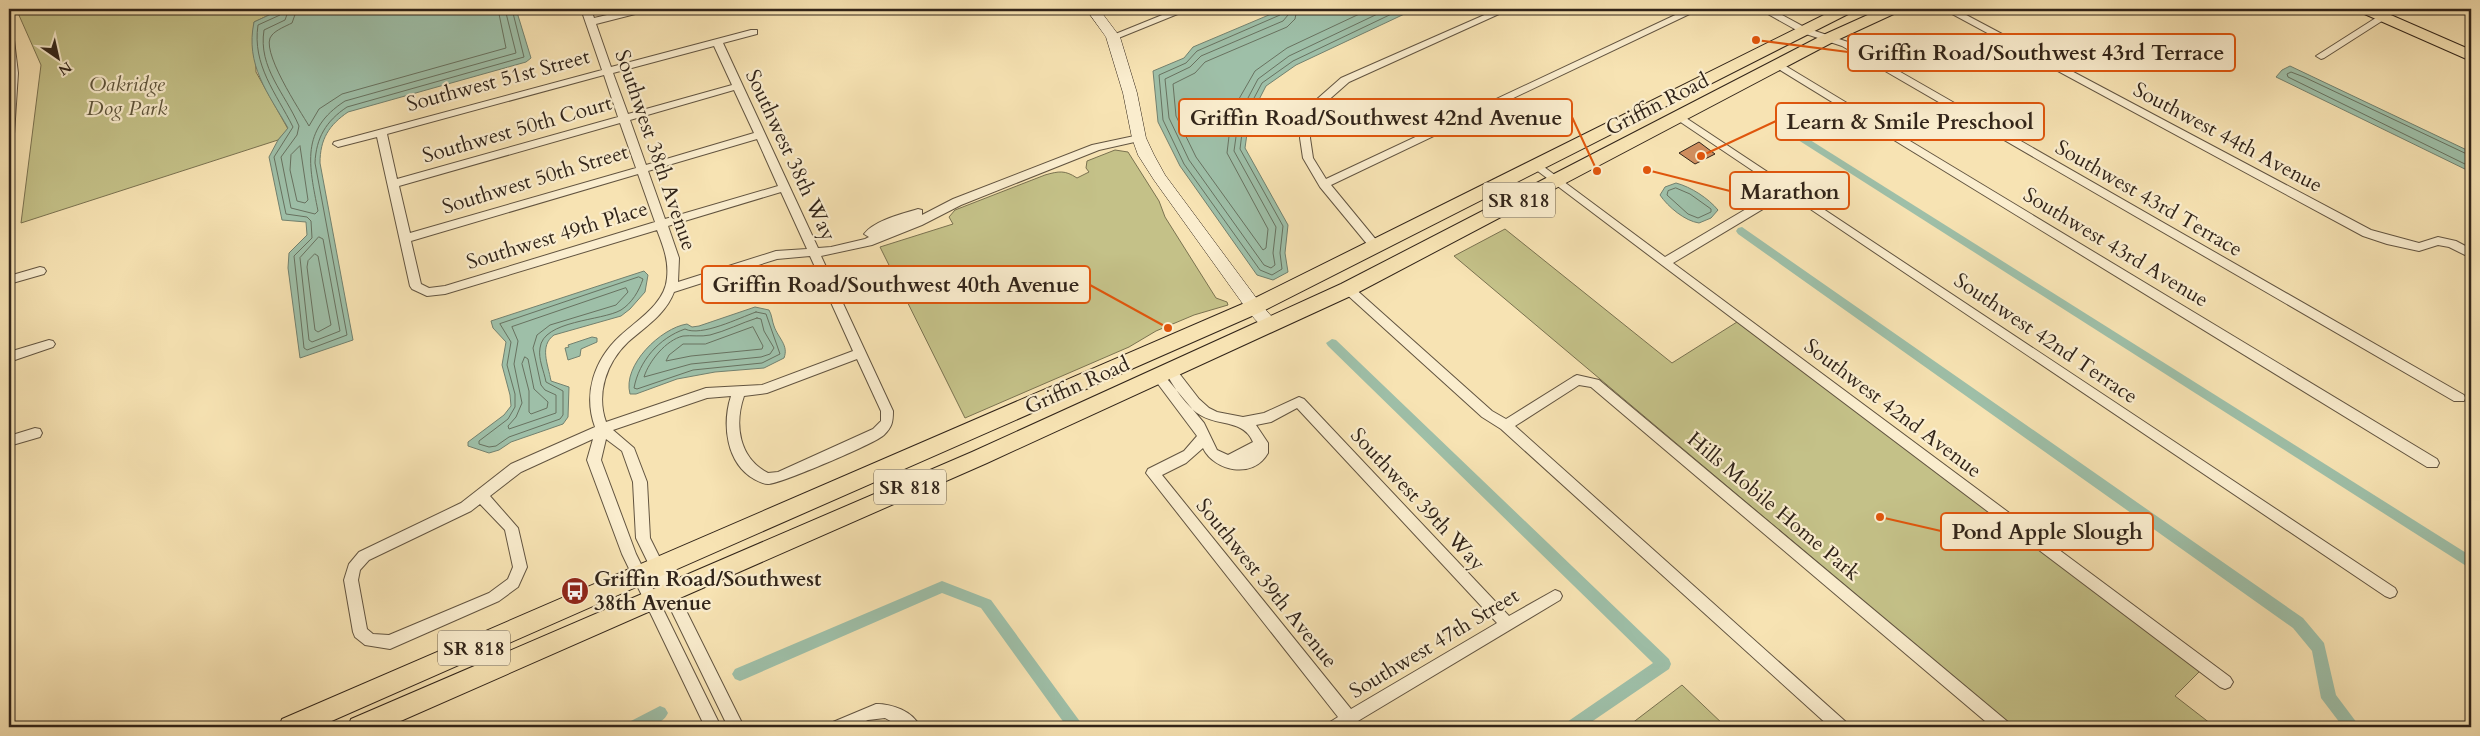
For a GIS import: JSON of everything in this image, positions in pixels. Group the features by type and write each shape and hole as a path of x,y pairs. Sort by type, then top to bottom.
{"main road":[{"name":"Griffin Road","path":"291,727 1254,307 1847,9"},
{"name":"Griffin Road","path":"360,727 1165,374 1348,289 1827,39 1893,9"},
{"path":"2365,9 2471,56"},
{"path":"2396,9 2471,42"},
{"path":"2382,17 2406,19 2439,28"}],"street":[{"name":"Southwest 38th Avenue","path":"586,9 674,258 673,280 665,301 649,318 622,341 604,365 596,386 596,412 602,429 627,448 640,482 643,538 648,572 660,596 713,727"},
{"path":"591,22 644,9"},
{"path":"1092,9 1113,37 1146,155 1159,177 1254,307 1271,325"},
{"path":"1113,37 1185,9"},
{"path":"1376,247 1324,184 1308,158 1307,122 1320,102 1345,80 1504,9"},
{"path":"1324,184 1695,9"},
{"name":"Southwest 43rd Terrace","path":"1764,9 1803,30 1845,44 2460,398"},
{"name":"Southwest 44th Avenue","path":"1948,9 2367,232 2387,240 2419,246 2438,242 2452,244 2471,254"},
{"path":"2321,56 2382,17"},
{"name":"Southwest 51st Street","path":"338,144 754,32"},
{"path":"9,40 13,73 9,134"},
{"name":"Southwest 38th Way","path":"717,42 816,252 887,411 887,422 878,433 780,476 766,480 747,468 734,440 733,406 739,393"},
{"name":"Southwest 43rd Avenue","path":"1779,65 2432,463"},
{"name":"Southwest 50th Court","path":"392,184 738,86"},
{"name":"Southwest 42nd Terrace","path":"1680,117 2390,592"},
{"path":"381,132 392,184 407,238"},
{"name":"Southwest 50th Street","path":"407,238 760,135"},
{"path":"670,289 776,255 816,252 868,242 918,222 956,202 1096,147 1140,138"},
{"name":"Southwest 42nd Avenue","path":"1536,166 2225,682"},
{"name":"Southwest 49th Place","path":"407,238 416,286 428,292 445,290 785,187"},
{"path":"1666,262 1788,190"},
{"path":"9,280 40,271"},
{"path":"1348,289 1487,414 1506,425 1840,727"},
{"path":"9,357 48,344"},
{"path":"480,496 512,528 520,567 513,583 494,597 390,642 370,640 360,632 352,580 354,568 364,556 455,513 516,468 602,429 706,393 739,393 763,390 860,353"},
{"path":"1165,374 1204,411 1220,418 1244,422 1266,418 1259,440 1261,453 1245,465 1239,466 1212,454 1190,456"},
{"path":"1165,374 1176,396 1199,427 1212,454"},
{"name":"Hills Mobile Home Park","path":"1506,425 1577,380 1595,382 2003,727"},
{"name":"Southwest 39th Way","path":"1266,418 1299,402 1507,623"},
{"path":"1244,422 1259,440"},
{"name":"Southwest 38th Avenue","path":"602,429 594,460 660,596 736,727"},
{"path":"9,441 35,432"},
{"path":"1190,456 1199,446 1203,436"},
{"name":"Southwest 39th Avenue","path":"1190,456 1153,473 1349,718"},
{"name":"Southwest 47th Street","path":"1335,727 1555,596"},
{"path":"838,727 869,712 885,710 901,716 912,727"}],"green space":[{"name":"Oakridge Dog Park","path":"13,9 282,9 254,22 256,72 288,129 278,140 21,223 41,65 18,13"},
{"path":"1115,150 1128,152 1159,201 1165,217 1216,298 1227,302 1228,305 1194,315 1156,331 1129,347 965,418 880,247 953,224 949,217 955,210 1045,175 1062,172 1077,178 1089,172 1086,168 1087,161"},
{"path":"1505,229 1672,363 1737,322 2200,671 2175,696 2215,727 2013,727 1454,256"},
{"path":"1682,685 1726,727 1627,727"}],"water":[{"path":"282,9 516,9 531,58 526,62 348,112 327,133 320,154 320,163 353,340 300,358 288,268 289,253 307,235 306,222 282,220 269,157 278,140 288,128 260,78 253,52 252,37 254,22"},
{"path":"1283,9 1415,9 1296,65 1266,86 1249,119 1245,148 1288,225 1285,253 1288,272 1273,280 1257,275 1180,166 1158,122 1153,71 1184,58 1193,47"},
{"path":"2290,66 2471,152 2471,172 2276,77 2282,70"},
{"path":"1676,183 1699,194 1718,210 1711,218 1699,223 1672,209 1660,195 1665,187"},
{"path":"644,271 648,275 645,292 621,316 554,335 549,339 546,356 551,381 569,387 568,417 563,424 511,442 499,450 489,453 468,446 468,442 504,415 511,406 502,365 506,342 493,328 491,321"},
{"path":"755,307 769,310 773,324 784,345 784,358 764,368 715,372 677,379 636,394 630,394 629,383 632,371 638,360 655,340 677,327 687,324 692,327 699,326"},
{"path":"592,337 597,338 597,342 581,349 580,356 568,360 565,348 569,347 568,345"}],"building":[{"path":"1699,142 1715,154 1695,164 1679,153"}],"waterway":[{"path":"1799,136 2471,563"},
{"path":"1742,231 2298,623 2319,648 2329,698 2352,727"},
{"path":"1332,343 1664,664 1572,727"},
{"path":"740,674 942,587 986,604 1076,727"},
{"path":"634,727 660,713"}],"place":[{"name":"Griffin Road/Southwest 43rd Terrace","path":"1756,40"},
{"name":"Learn & Smile Preschool","path":"1701,156"},
{"name":"Marathon","path":"1647,170"},
{"name":"Griffin Road/Southwest 42nd Avenue","path":"1597,171"},
{"name":"Griffin Road/Southwest 40th Avenue","path":"1168,328"},
{"name":"Pond Apple Slough","path":"1880,517"},
{"name":"Griffin Road/Southwest 38th Avenue","path":"575,591"}]}
